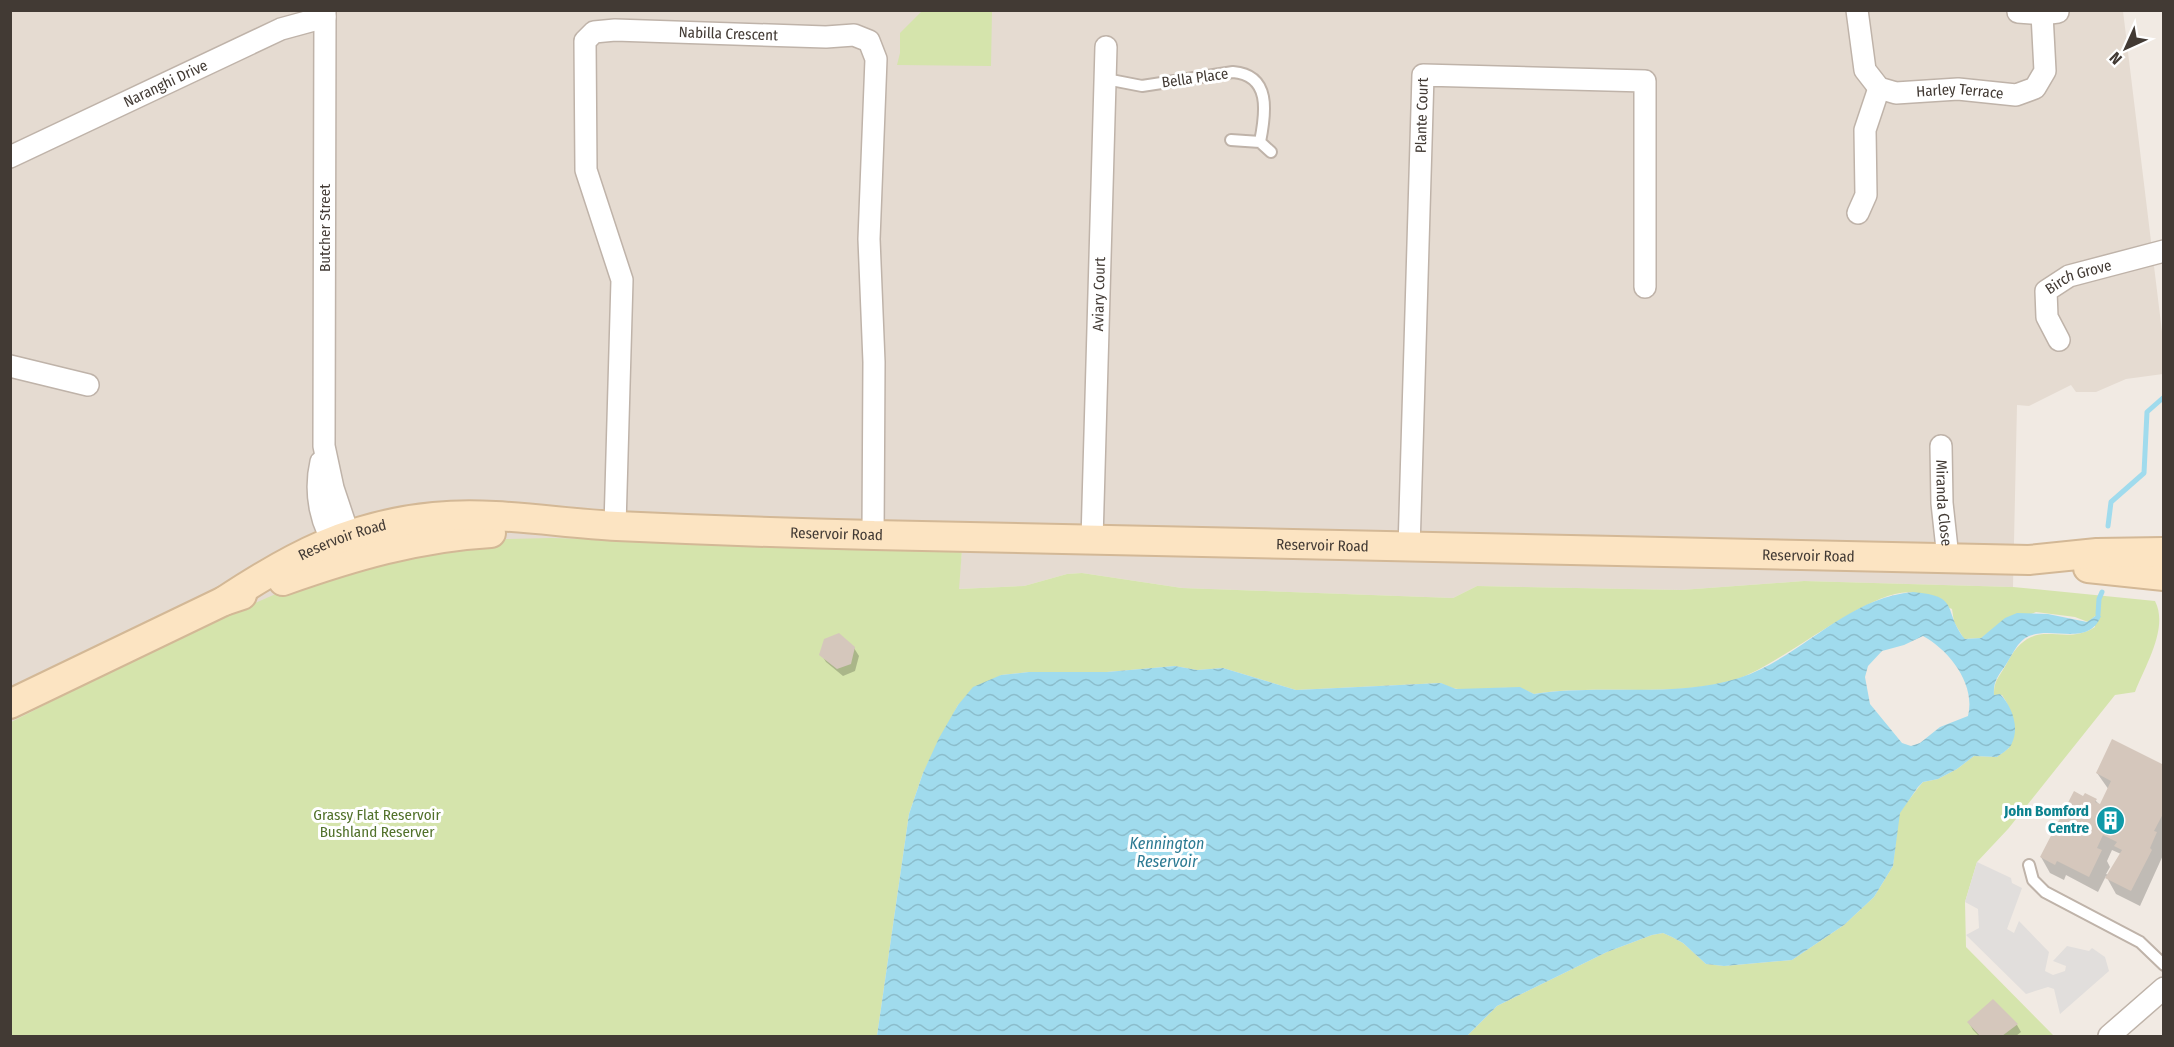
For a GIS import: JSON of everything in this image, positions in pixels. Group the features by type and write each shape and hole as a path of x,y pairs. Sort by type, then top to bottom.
{"main road":[{"name":"Reservoir Road","path":"10,704 343,545 385,548 446,537 615,526 1409,549 2029,560 2163,576"},
{"name":"Reservoir Road","path":"2029,560 2097,554 2163,552"}],"street":[{"path":"1857,10 1865,70 1879,88 1870,109 1865,130 1866,195 1858,213"},
{"name":"Harley Terrace","path":"1879,88 1896,93 1958,89 2016,95 2035,88 2045,70 2050,13 2018,12"},
{"name":"Naranghi Drive","path":"10,157 281,29 325,14"},
{"name":"Butcher Street","path":"325,14 324,446 318,476 318,491 321,511 343,545"},
{"name":"Nabilla Crescent","path":"615,526 622,280 586,170 585,41 594,32 615,30 826,37 854,34 869,41 876,59 869,239 874,362 873,535"},
{"name":"Aviary Court","path":"1092,540 1106,47"},
{"name":"Plante Court","path":"1409,549 1423,75 1645,81 1645,287"},
{"name":"Birch Grove","path":"2059,340 2047,316 2046,291 2069,276 2163,251"},
{"path":"10,366 88,385"},
{"name":"Miranda Close","path":"1941,446 1942,503 1948,558"},
{"path":"2109,1036 2163,988"}],"lane":[{"name":"Bella Place","path":"1106,79 1142,86 1233,72 1243,73 1260,84 1263,92 1260,142"},
{"path":"1231,141 1260,142 1271,152"},
{"path":"2029,865 2033,880 2045,892 2140,942 2163,965"}],"shaded area":[{"path":"11,11 2123,11 2163,340 2163,374 2126,379 2096,392 2076,392 2071,385 2029,406 2017,405 2013,587 1804,581 1681,590 1477,586 1453,598 1182,588 1082,573 1067,574 1024,586 958,589 962,550 143,656 11,722"},
{"path":"1977,862 2011,878 2012,883 2022,888 2007,929 2014,933 2019,921 2049,952 2045,971 2053,975 2065,971 2066,966 2053,961 2067,946 2089,951 2092,948 2105,957 2109,971 2060,1014 2054,989 2048,987 2026,994 1966,935 1979,928 1978,909 1965,902"}],"green space":[{"path":"922,11 992,11 991,66 897,65 900,53 900,33"},
{"name":"Grassy Flat Reservoir Bushland Reserver","path":"551,538 962,550 959,589 1024,586 1067,574 1082,573 1182,588 1453,598 1477,586 1681,590 1804,581 2013,587 2155,601 2159,612 2159,623 2154,647 2135,692 2115,695 2008,829 1977,862 1965,902 1966,947 2054,1036 1467,1036 1497,1006 1607,952 1652,935 1663,933 1672,937 1683,943 1706,964 1724,966 1792,960 1844,925 1874,897 1893,866 1899,813 1923,782 1938,779 1957,769 1974,756 1997,757 2009,748 2011,714 2002,695 1994,696 1994,690 1998,678 2017,648 2027,639 2038,635 2071,635 2083,633 2095,627 2095,616 2088,622 2075,617 2036,612 1993,630 1981,638 1964,639 1954,622 1952,609 1915,593 1898,593 1853,612 1756,671 1737,679 1687,688 1584,690 1534,694 1511,688 1463,690 1441,683 1296,690 1223,668 1197,670 1175,666 1107,672 1029,672 1001,675 958,705 923,773 909,814 877,1036 11,1036 11,722 184,634 294,586 472,540"}],"water":[{"name":"Kennington Reservoir","path":"1913,592 1939,597 1949,606 1958,629 1965,639 1981,638 2005,618 2017,613 2048,614 2087,622 2098,614 2101,616 2088,631 2070,634 2038,634 2021,641 1998,676 1994,690 1994,695 2000,694 2013,716 2015,730 2011,745 1997,757 1974,756 1957,769 1938,779 1923,782 1900,813 1893,866 1874,897 1844,925 1792,960 1724,966 1706,964 1683,943 1672,937 1663,933 1652,935 1607,952 1497,1006 1467,1036 877,1036 909,814 923,773 939,738 958,705 973,687 1001,675 1029,672 1107,672 1175,666 1197,670 1223,668 1296,690 1441,683 1456,689 1520,687 1534,694 1559,691 1689,688 1739,678 1761,669 1844,617 1866,605","holes":["1923,636 1951,659 1964,680 1968,692 1968,716 1940,727 1920,743 1911,746 1902,743 1870,704 1865,677 1868,666 1882,651 1904,645"]}],"building":[{"path":"839,633 855,647 851,664 837,669 819,655 824,639"},
{"name":"John Bomford Centre","path":"2112,739 2164,765 2164,812 2154,831 2157,832 2150,848 2152,850 2131,891 2105,878 2122,850 2114,846 2117,842 2103,835 2097,848 2102,850 2089,877 2057,861 2055,865 2040,857 2074,791 2097,799 2095,802 2100,804 2111,781 2096,773"},
{"path":"1993,999 2018,1024 2002,1036 1980,1036 1967,1022"}],"waterway":[{"path":"2108,526 2111,502 2144,473 2147,412 2164,397"},
{"path":"2098,614 2102,592"}],"place":[{"name":"John Bomford Centre","path":"2110,820"}]}
